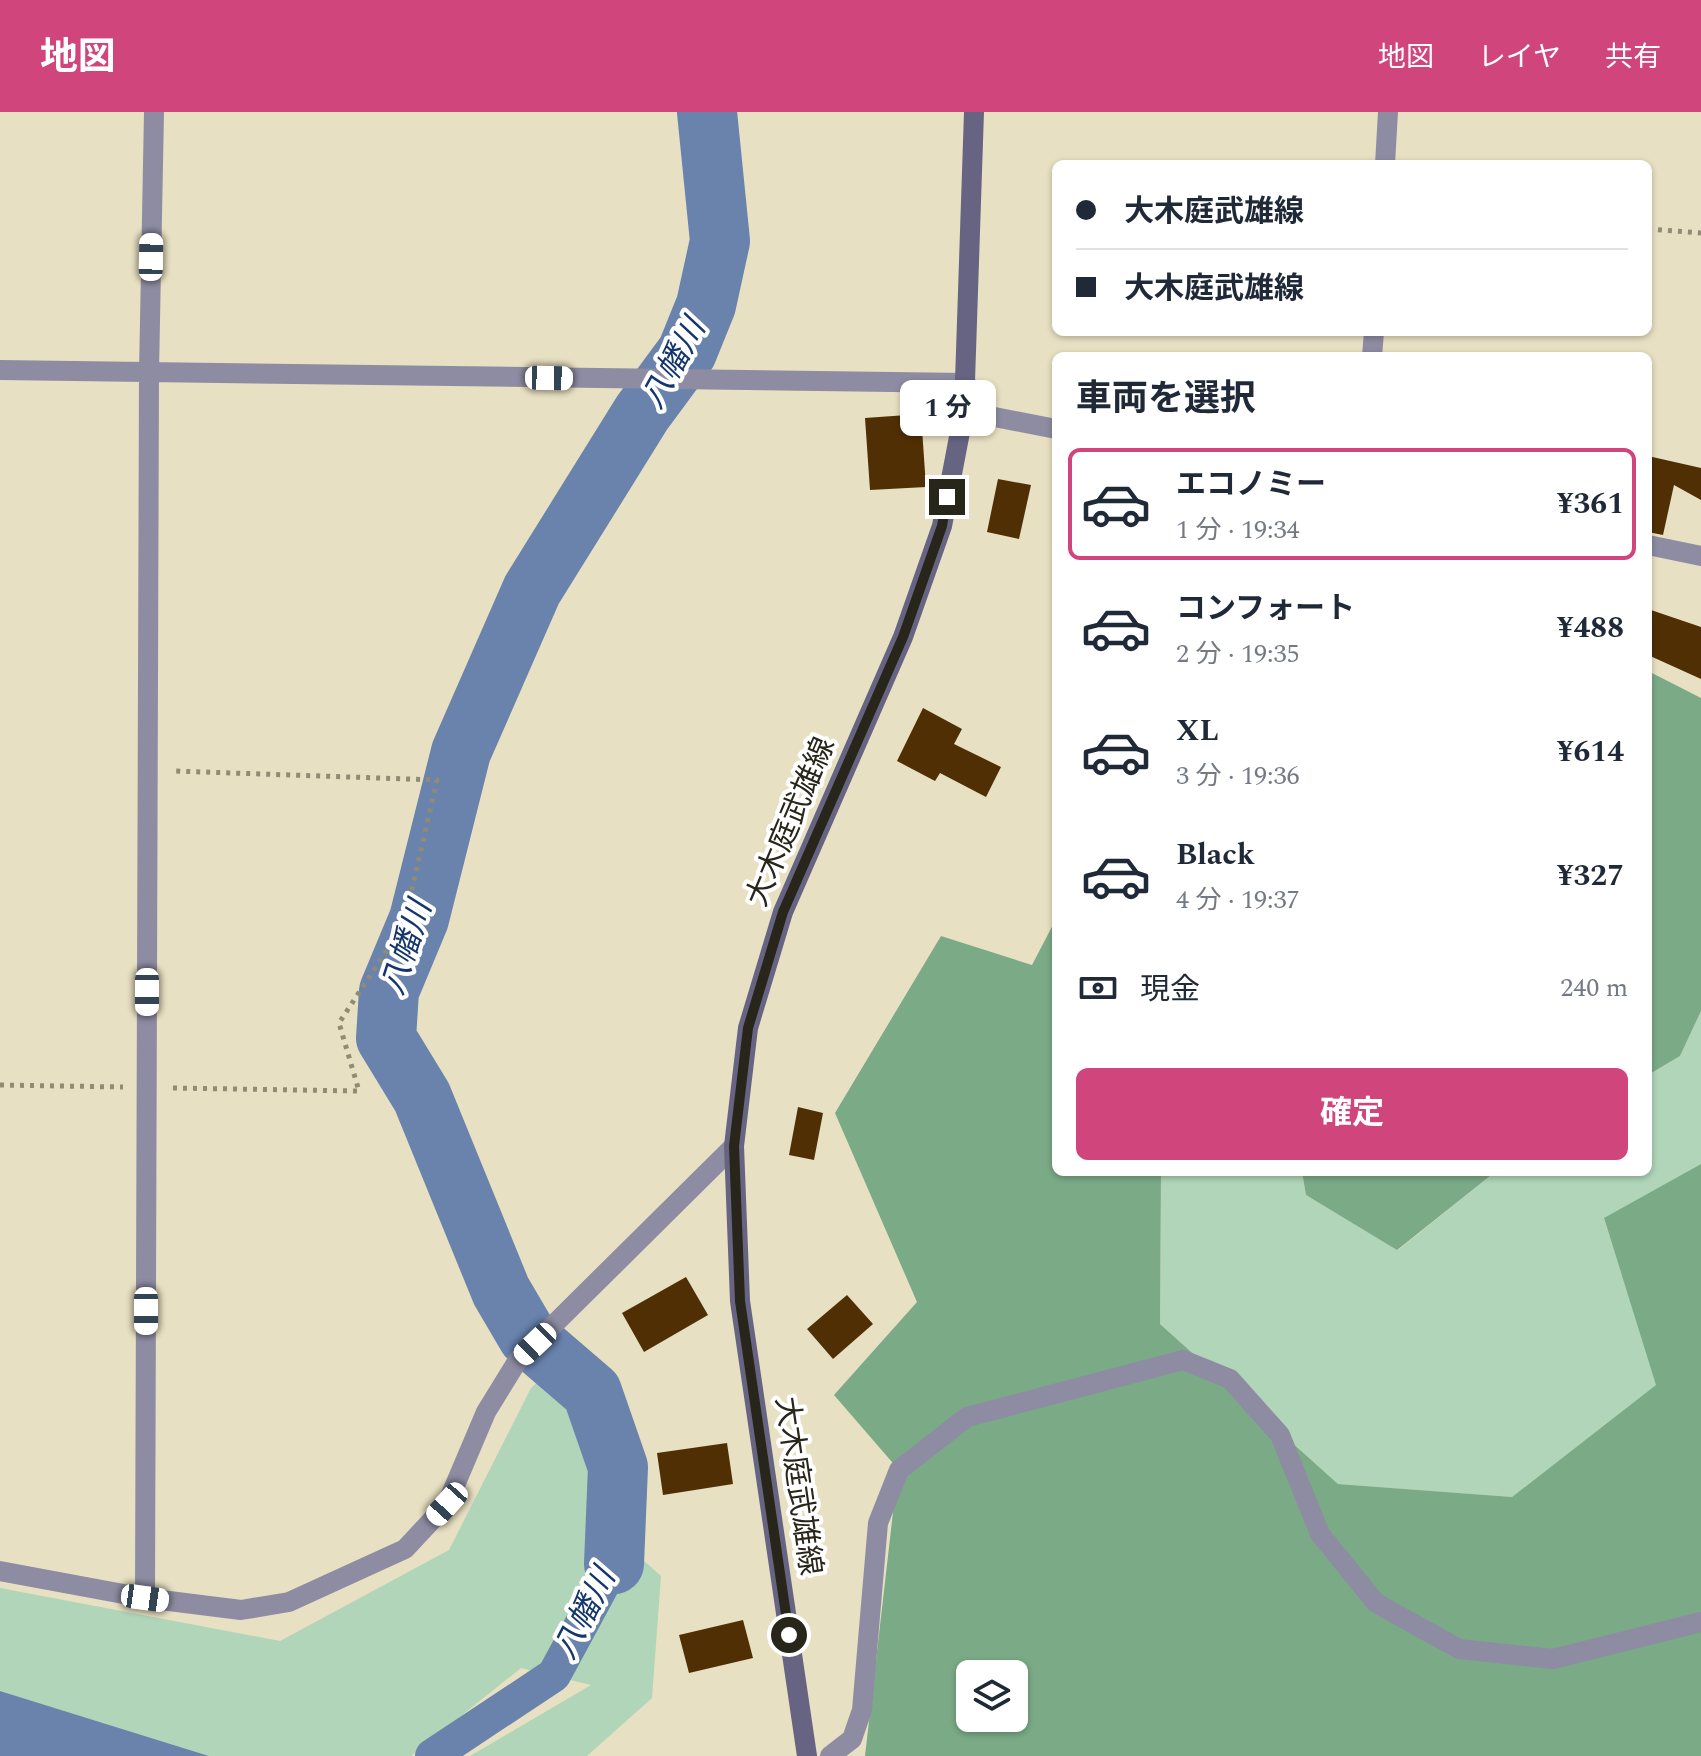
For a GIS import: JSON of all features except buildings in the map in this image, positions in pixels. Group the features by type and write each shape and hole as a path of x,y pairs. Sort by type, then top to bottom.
{"main road":[{"name":"大木庭武雄線","path":"807,1756 740,1301 734,1146 748,1028 779,927 903,637 942,526 964,411 974,112"}],"street":[{"path":"145,1598 149,373 154,112"},
{"path":"1385,160 1388,112"},
{"path":"0,370 966,383"},
{"path":"964,411 1052,428"},
{"path":"1652,546 1701,556"},
{"path":"0,1571 145,1598 241,1610 289,1602 405,1549 447,1504 486,1412 518,1360 734,1146"},
{"path":"830,1756 852,1739 862,1710 878,1523 899,1470 967,1417 1183,1360 1230,1379 1280,1435 1320,1534 1376,1603 1459,1649 1553,1659 1701,1622"}],"path":[{"path":"1652,229 1701,233"},
{"path":"0,1085 359,1091 339,1023 404,924 437,780 148,770"}],"green space":[{"path":"1652,673 1701,698 1701,1011 1680,1056 1652,1073"},
{"path":"1052,927 1052,1176 1161,1176 1160,1324 1338,1484 1512,1497 1656,1385 1604,1218 1701,1164 1701,1756 865,1756 898,1469 834,1395 917,1302 835,1113 941,936 1032,965"},
{"path":"1701,1011 1701,1164 1604,1219 1657,1385 1512,1497 1338,1484 1160,1324 1161,1176 1303,1176 1306,1195 1398,1250 1490,1176 1652,1176 1652,1073 1680,1056"},
{"path":"1303,1176 1490,1176 1397,1250 1306,1195"},
{"path":"579,1344 616,1378 633,1551 661,1576 652,1698 587,1756 470,1756 591,1685 521,1668 411,1756 209,1756 0,1691 0,1588 280,1641 449,1550 531,1388"}],"water":[{"path":"0,1691 209,1756 0,1756"}],"waterway":[{"name":"八幡川","path":"614,1564 618,1467 592,1392 528,1337 501,1291 422,1097 386,1038 389,991 419,919 461,752 532,590 642,413 687,352 706,305 720,241 707,112"},
{"name":"八幡川","path":"432,1756 554,1675 614,1564"}],"route":[{"path":"789,1635 740,1301 734,1146 748,1028 783,912 903,637 942,526 947,497"}]}
